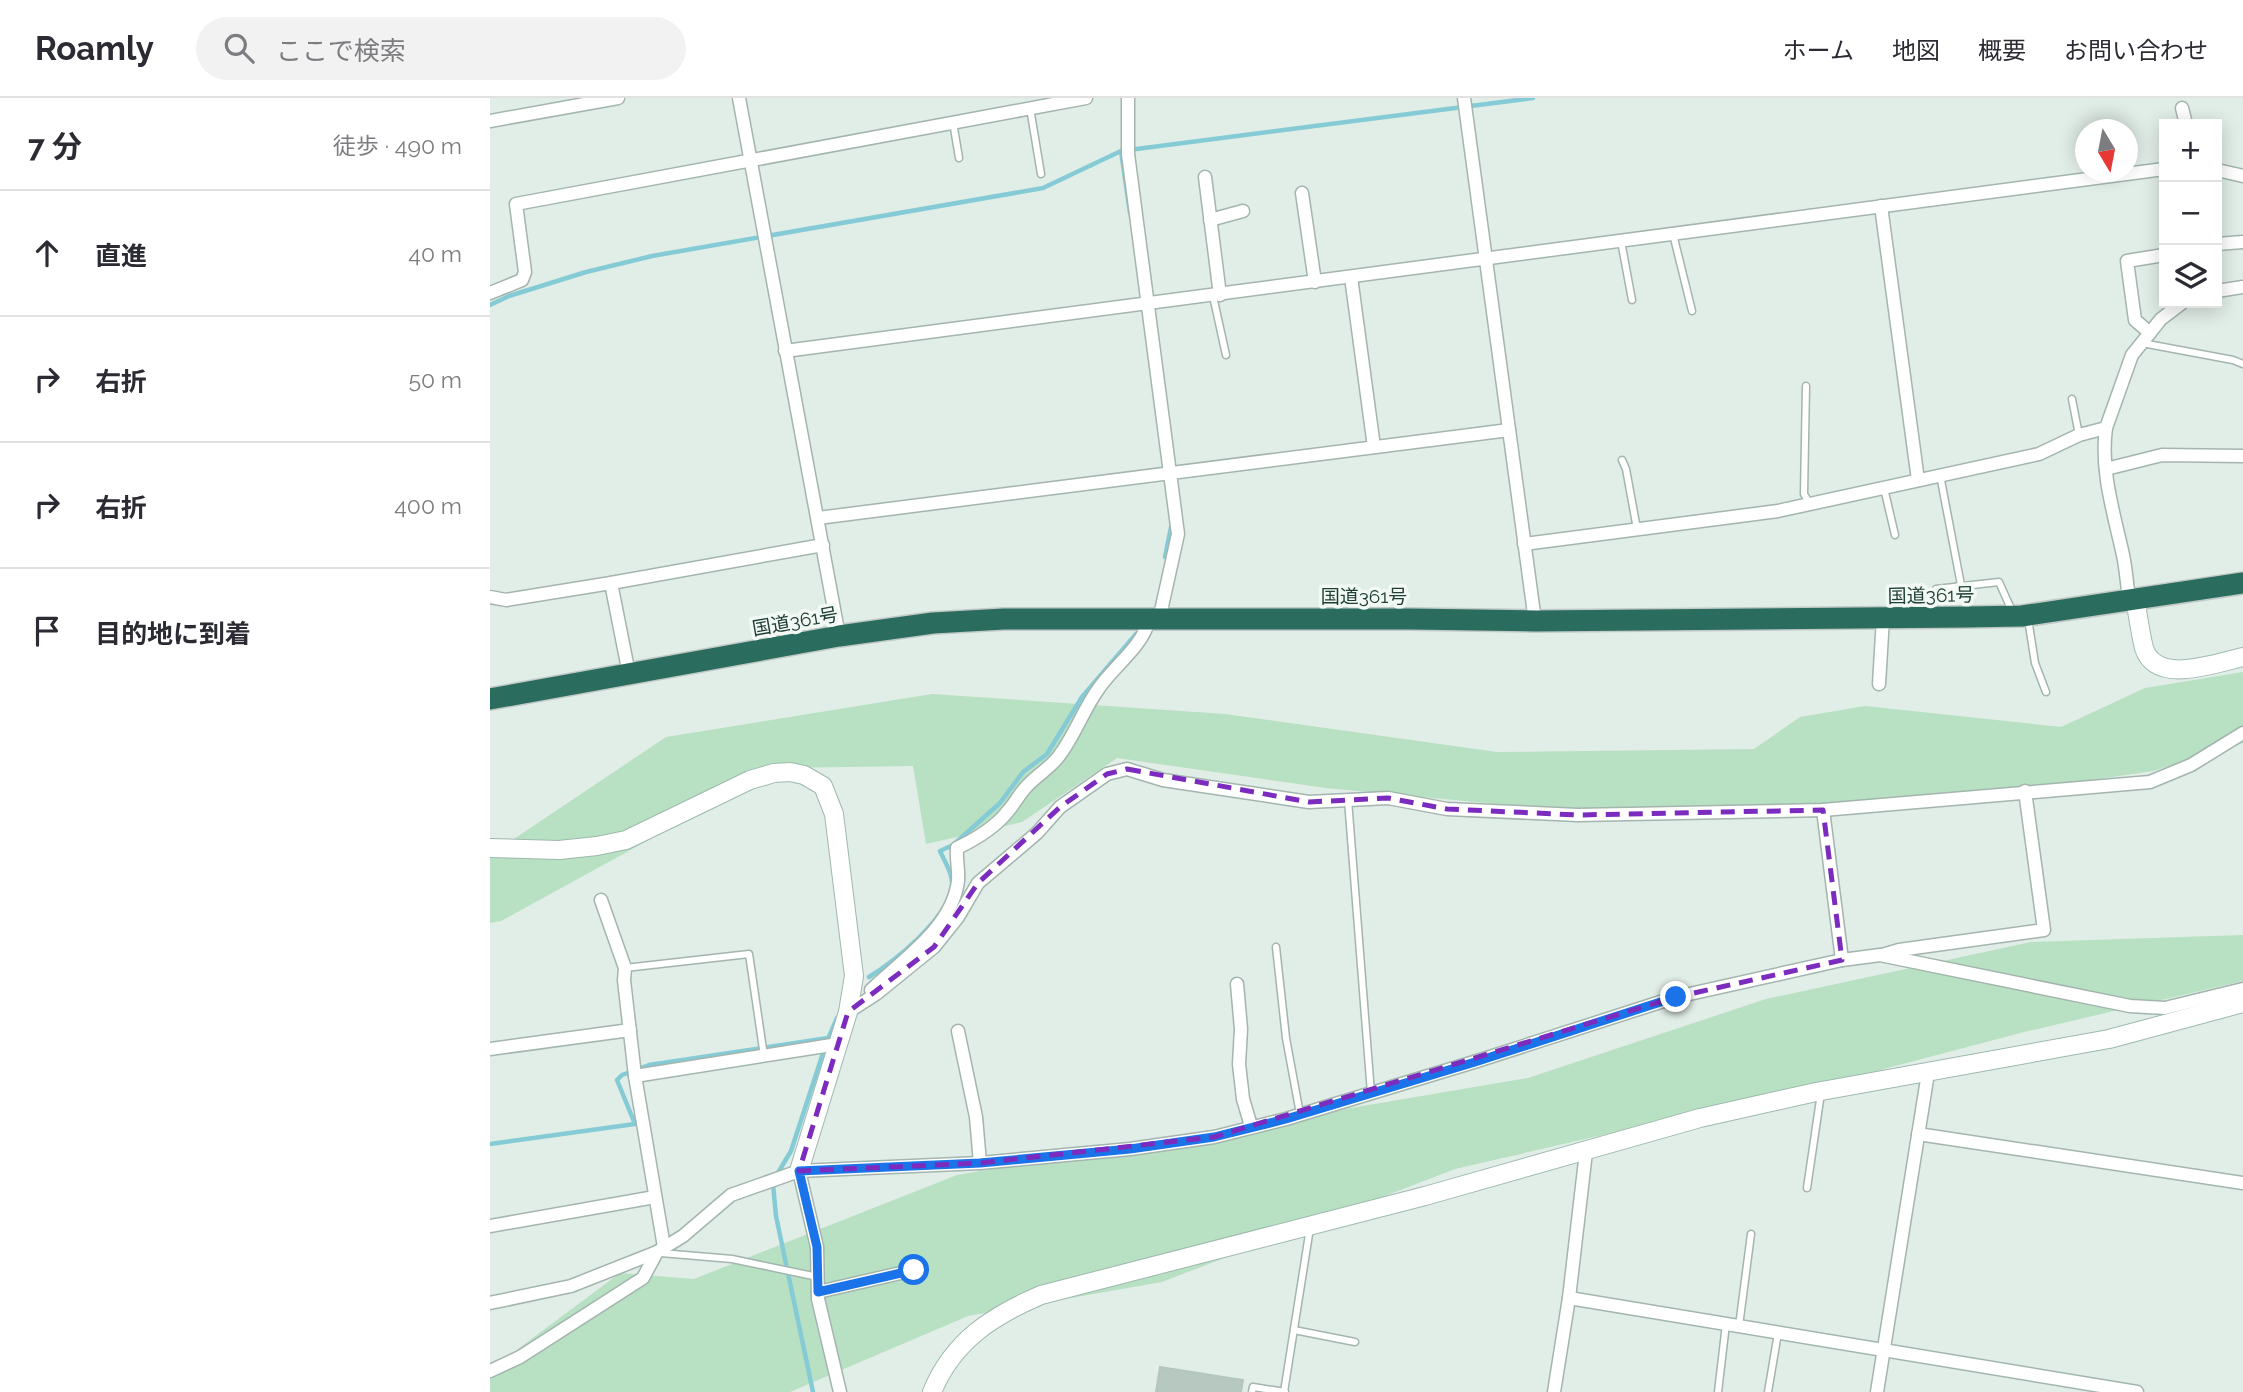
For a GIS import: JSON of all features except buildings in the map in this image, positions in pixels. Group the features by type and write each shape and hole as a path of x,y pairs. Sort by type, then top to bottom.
{"highway":[{"name":"国道361号","path":"490,699 839,636 933,623 1004,619 1535,621 2021,615 2243,583"}],"street":[{"path":"490,121 618,98"},
{"path":"739,98 839,636"},
{"path":"490,293 522,280 525,272 516,204 1086,98"},
{"path":"848,1012 924,942 951,906 958,880 957,848 991,828 1006,814 1027,786 1057,758 1101,685 1154,620 1178,534 1167,474 1144,304 1128,150 1128,98"},
{"path":"1465,104 1535,621"},
{"path":"2182,108 2185,119"},
{"path":"785,351 2159,170"},
{"path":"2222,171 2243,176"},
{"path":"1205,177 1216,295"},
{"path":"1302,193 1315,282"},
{"path":"1881,206 1918,480"},
{"path":"1210,220 1243,211"},
{"path":"2222,244 2243,242"},
{"path":"2146,338 2135,320 2127,261 2159,256"},
{"path":"1351,277 1374,447"},
{"path":"2222,290 2243,287"},
{"path":"2175,308 2161,319 2132,355 2106,428 2103,446 2106,469 2132,599 2145,650 2152,662 2165,670 2184,669 2243,657"},
{"path":"1524,544 1778,511 2039,454 2079,435 2106,428"},
{"path":"818,519 1509,430"},
{"path":"2106,469 2162,455 2243,456"},
{"path":"490,597 506,600 823,545"},
{"path":"611,583 629,674"},
{"path":"1879,684 1883,618"},
{"path":"848,1012 876,994 934,947 958,917 978,883 1037,833 1060,807 1107,774 1127,769 1163,780 1309,802 1388,798 1447,809 1578,815 1824,810 2150,782 2191,765 2243,733"},
{"path":"490,848 559,850 597,846 626,839 750,780 774,772 804,775 823,786 834,814 854,976 848,1012 799,1171 817,1247 818,1292 840,1392"},
{"path":"490,1303 570,1286 661,1250 683,1236 731,1195 799,1171 980,1163 1130,1149 1214,1137 1371,1094 1676,997 1842,960 2044,930 2025,791"},
{"path":"1824,810 1842,960"},
{"path":"490,1371 520,1357 643,1278 661,1250 635,1076 624,980 625,968 601,900"},
{"path":"1880,955 2130,1006 2165,1008 2243,989"},
{"path":"1237,984 1241,1029 1239,1064 1243,1098 1251,1126"},
{"path":"932,1392 950,1359 972,1335 1004,1311 1028,1300 1090,1281 1586,1152 1700,1118 1821,1091 2109,1040 2243,1003"},
{"path":"490,1049 630,1030"},
{"path":"958,1031 976,1117 980,1163"},
{"path":"635,1076 838,1044"},
{"path":"1877,1392 1928,1073"},
{"path":"1918,1134 2243,1183"},
{"path":"1555,1392 1586,1152"},
{"path":"490,1226 655,1197"},
{"path":"818,1292 914,1270"},
{"path":"1569,1298 2137,1392"}],"lane":[{"path":"1030,108 1041,174"},
{"path":"953,122 959,158"},
{"path":"1672,234 1692,311"},
{"path":"1621,241 1632,300"},
{"path":"1216,295 1226,355"},
{"path":"2146,338 2243,364"},
{"path":"1806,386 1804,494 1810,504"},
{"path":"2072,399 2079,435"},
{"path":"1622,460 1637,529"},
{"path":"1940,475 1961,585"},
{"path":"1884,488 1895,535"},
{"path":"1936,589 1999,582 2021,615 2046,692"},
{"path":"1348,800 1371,1094"},
{"path":"1276,947 1286,1038 1300,1114"},
{"path":"625,968 748,954 764,1056"},
{"path":"1807,1188 1821,1091"},
{"path":"1252,1392 1253,1387 1284,1392 1311,1224"},
{"path":"1718,1392 1751,1234"},
{"path":"661,1250 732,1259 818,1277"},
{"path":"1294,1330 1355,1342"},
{"path":"1768,1392 1778,1332"}],"highlighted area":[{"path":"1127,769 1309,802 1388,798 1447,809 1578,815 1823,810 1842,960 1676,997 1214,1137 980,1163 799,1171 848,1012 934,947 978,883 1060,807 1107,774"}],"green space":[{"path":"2243,672 2243,743 2153,771 1969,798 1797,813 1669,820 1326,788 1117,758 1022,822 926,844 913,766 780,768 501,921 490,923 490,855 666,737 932,694 1225,714 1497,752 1754,749 1800,717 1865,706 2061,727 2145,688"},
{"path":"2243,935 2243,981 2024,1032 1846,1079 1455,1169 1162,1282 968,1316 790,1392 490,1392 490,1370 620,1273 694,1279 957,1175 1528,1078 1766,999 2031,942"}],"waterway":[{"path":"490,305 509,296 586,272 652,256 1043,188 1121,151 1533,98"},
{"path":"1121,151 1130,213"},
{"path":"1165,557 1171,527"},
{"path":"869,977 918,939 948,901 952,879 940,851 953,845 1000,803 1023,772 1047,754 1082,697 1136,634"},
{"path":"828,1039 837,1018"},
{"path":"490,1144 635,1124 617,1080 622,1075 649,1065 828,1038"},
{"path":"776,1176 791,1151 825,1047"},
{"path":"773,1184 776,1216 813,1392"}],"route":[{"path":"914,1270 818,1292 817,1247 799,1171 980,1163 1130,1149 1214,1137 1371,1094 1676,997"}]}
